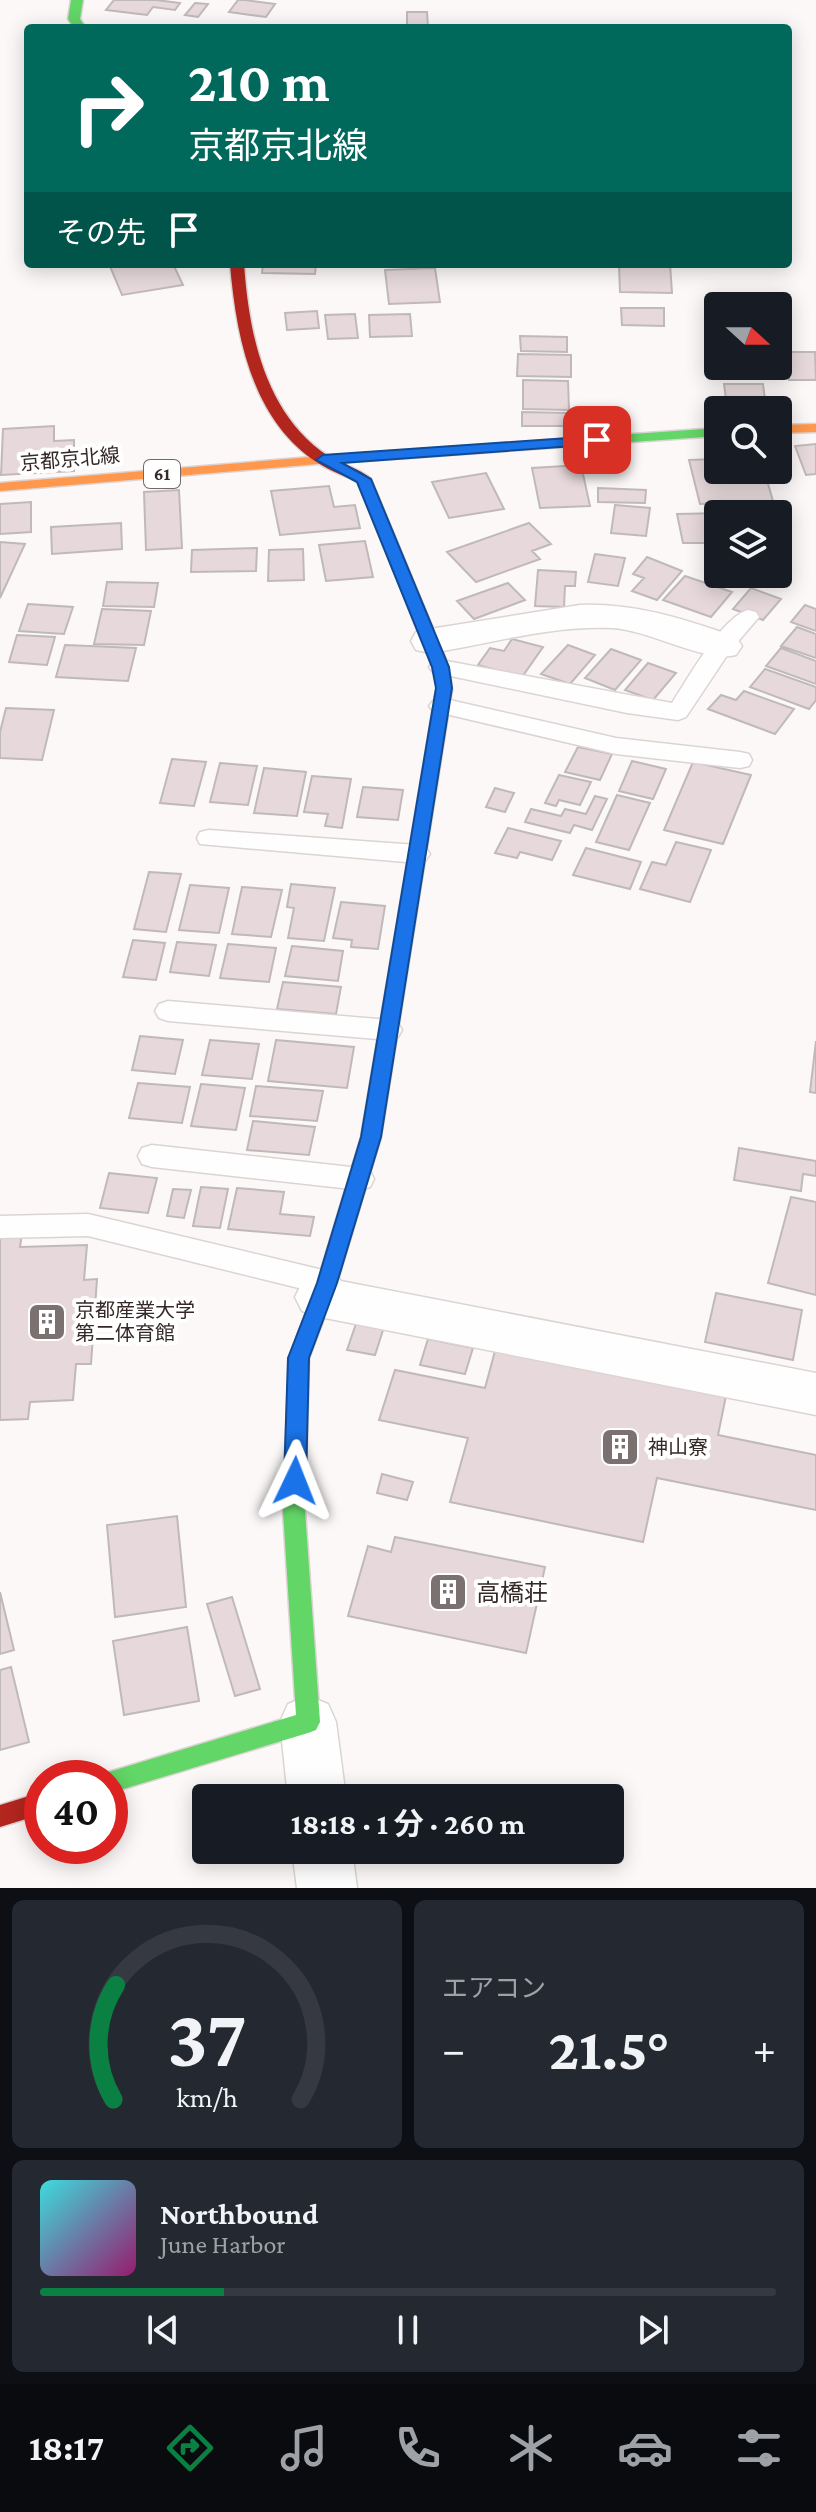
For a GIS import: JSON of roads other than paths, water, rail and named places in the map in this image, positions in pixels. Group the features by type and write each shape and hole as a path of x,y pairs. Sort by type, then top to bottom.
{"street":[{"path":"77,0 74,19 77,24"},
{"path":"237,268 241,315 255,368 286,428 323,460 364,479 435,654 444,688 371,1137 360,1179 299,1358 294,1511 308,1722 315,1784"},
{"path":"792,429 816,428"},
{"name":"京都京北線","path":"0,487 704,433"},
{"path":"435,654 541,621 604,616 661,625 722,646"},
{"path":"323,1290 816,1394"},
{"path":"128,1777 308,1722"},
{"path":"0,1816 24,1809"},
{"path":"324,1864 327,1888"}],"lane":[{"path":"435,654 627,705 678,712 722,646 748,617"},
{"path":"441,706 616,746 740,760"},
{"path":"209,838 417,854"},
{"path":"168,1011 389,1030"},
{"path":"152,1156 360,1179"},
{"path":"0,1227 88,1225 323,1290"}],"place":[{"name":"京都産業大学 第二体育館","path":"47,1322"},
{"name":"神山寮","path":"620,1447"},
{"name":"高橋荘","path":"448,1592"}]}
